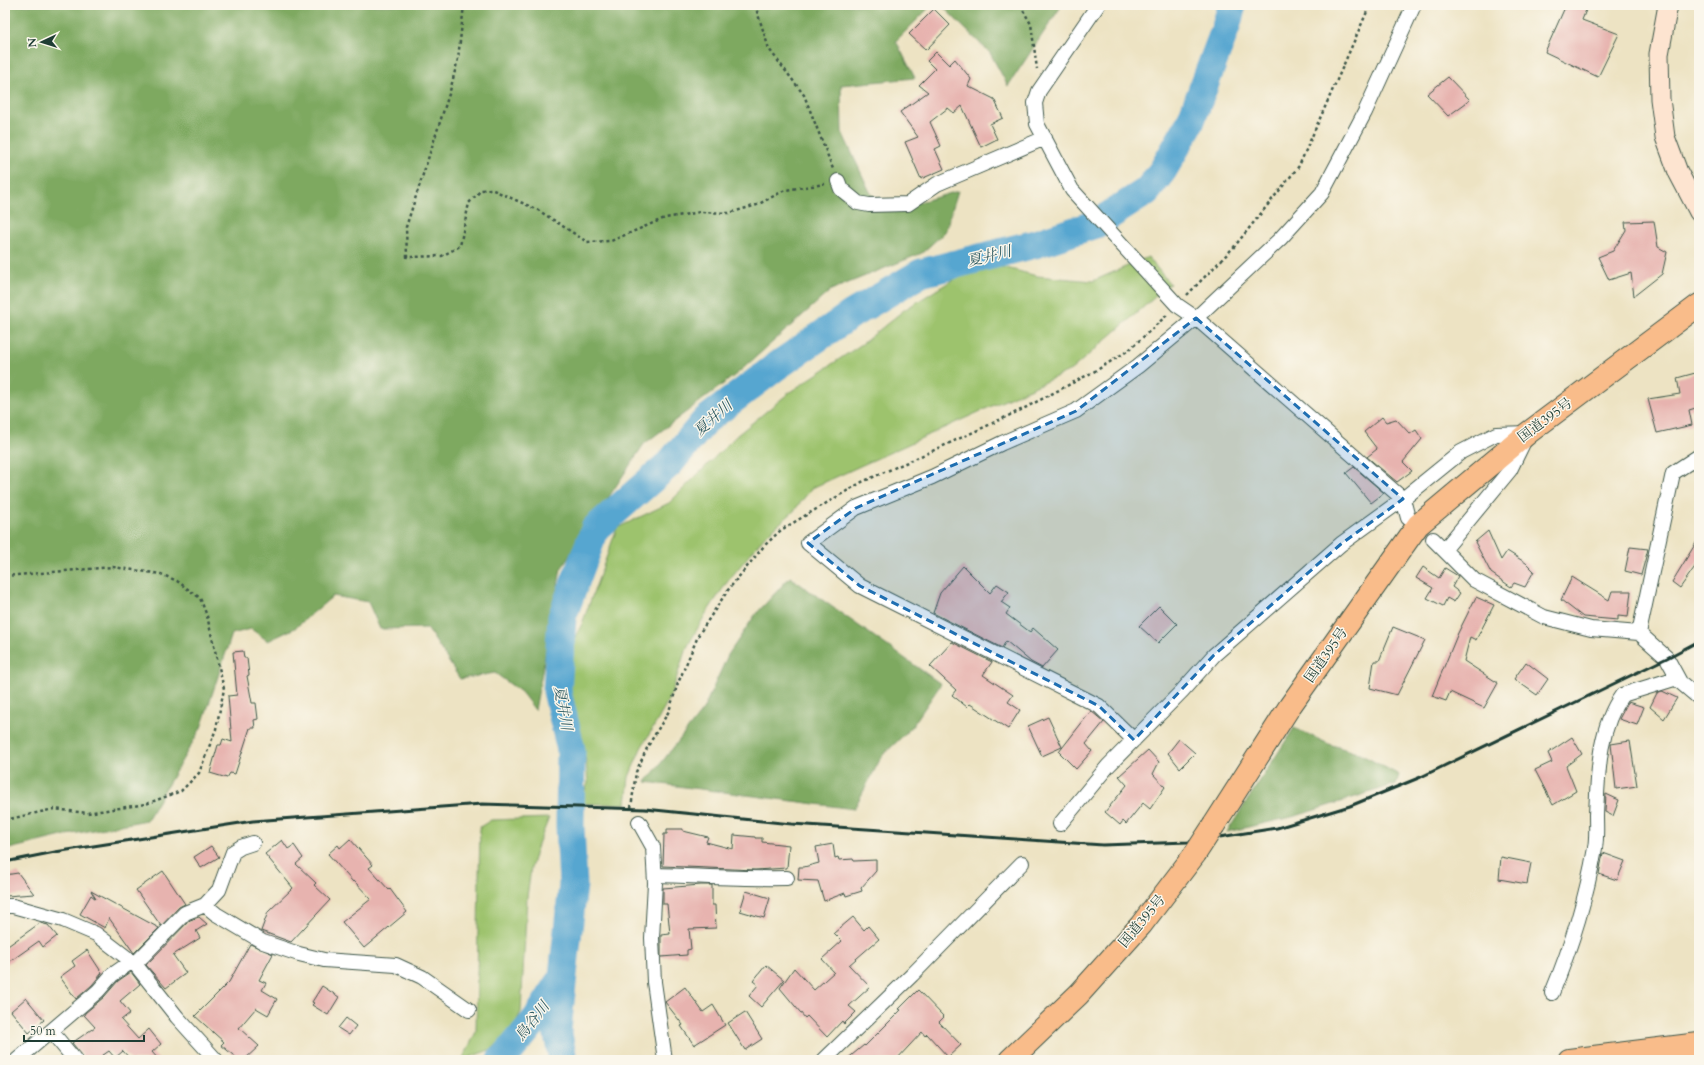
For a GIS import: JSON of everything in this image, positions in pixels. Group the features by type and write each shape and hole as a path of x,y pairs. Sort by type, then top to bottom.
{"highway":[{"name":"国道395号","path":"1010,1060 1079,994 1141,925 1196,854 1290,706 1418,525 1528,432 1699,305"},
{"path":"1569,1060 1699,1044"}],"street":[{"path":"1098,5 1039,91 1035,103 1037,124 1072,190 1177,304 1196,318 1403,499 1408,518"},
{"path":"1134,740 1099,706 860,586 808,543 856,508 932,476 1076,410 1138,366 1196,318 1280,239 1322,193 1365,112 1414,5"},
{"path":"1668,5 1659,54 1660,99 1665,137 1678,172 1699,212"},
{"path":"838,182 841,189 858,203 869,205 908,204 937,184 1045,138"},
{"path":"1060,824 1108,766 1182,691 1214,655 1342,544 1403,499 1461,452 1496,434 1528,432 1510,470 1444,550"},
{"path":"1639,633 1673,473 1699,456"},
{"path":"1433,539 1474,580 1544,617 1591,629 1639,633 1667,658 1680,682 1699,698"},
{"path":"1552,993 1566,959 1587,894 1595,846 1598,783 1604,735 1622,695 1677,678"},
{"path":"639,822 653,848 655,875 652,938 654,982 665,1060"},
{"path":"17,1060 98,991 112,976 128,964 135,964 185,914 205,905 219,890 233,852 241,847 253,843"},
{"path":"824,1060 912,974 1022,862"},
{"path":"655,875 787,878"},
{"path":"205,905 216,914 263,942 299,954 324,960 396,965 422,977 469,1010"},
{"path":"5,906 13,906 63,920 96,934 135,964 177,1017 216,1060"},
{"path":"51,1031 75,1060"}],"path":[{"path":"464,5 458,59 406,227 407,257 442,256 460,246 470,203 481,190 491,190 538,210 586,242 611,241 665,218 700,212 729,214 757,205 785,190 838,182 804,95 769,49 755,5"},
{"path":"1020,5 1031,24 1039,91"},
{"path":"631,808 636,772 648,746 669,711 678,683 699,634 728,590 764,546 781,530 862,482 1021,410 1097,370 1129,350 1234,247 1299,166 1370,5"},
{"path":"5,576 113,567 161,574 178,581 200,598 207,616 224,689 216,729 199,773 181,791 146,804 87,813 54,809 5,820"}],"highlighted area":[{"path":"1196,318 1403,499 1341,544 1214,655 1134,740 1099,706 860,586 808,543 856,508 1076,411"}],"green space":[{"path":"5,5 932,5 896,41 915,78 841,85 842,132 870,192 889,211 958,191 945,232 922,253 831,290 739,372 644,444 561,569 535,710 521,692 495,673 460,679 427,628 380,629 368,602 333,596 295,628 268,641 251,629 232,634 201,728 147,820 62,836 5,850"},
{"path":"941,5 1062,5 1008,86 990,53"},
{"path":"1148,257 1170,284 1071,370 812,488 793,512 765,536 728,581 705,615 685,651 672,692 659,718 641,748 629,777 626,804 579,804 588,783 586,761 566,700 565,674 567,652 582,624 617,528 669,503 736,436 790,392 862,344 904,310 975,266 995,265 1037,276 1093,281"},
{"path":"790,577 941,684 911,728 882,756 854,809 646,782 703,710 728,655 755,615"},
{"path":"1294,728 1329,744 1360,754 1399,775 1396,784 1296,816 1227,832"},
{"path":"549,818 538,845 531,868 527,897 521,1012 512,1031 492,1049 462,1060 476,1032 480,827 491,820"}],"building":[{"path":"1566,5 1588,5 1582,20 1619,34 1598,77 1545,52"},
{"path":"934,9 950,25 926,50 909,34"},
{"path":"936,52 949,65 955,59 971,79 968,86 994,99 1003,118 990,124 997,139 981,147 962,106 954,113 948,108 930,122 941,146 935,149 944,169 921,179 905,142 918,137 900,112 928,92 919,85 935,69 927,61"},
{"path":"1448,77 1470,100 1448,116 1427,94"},
{"path":"1654,221 1658,247 1667,252 1662,274 1634,296 1631,273 1609,280 1598,257 1613,251 1626,230 1625,222"},
{"path":"1699,372 1699,407 1689,410 1692,425 1657,433 1648,399 1680,394 1677,378"},
{"path":"1382,417 1386,422 1396,419 1410,434 1416,430 1422,439 1403,462 1412,471 1397,482 1367,457 1377,449 1364,432"},
{"path":"1354,467 1384,493 1371,503 1346,473"},
{"path":"1488,531 1501,560 1507,551 1526,563 1534,571 1525,587 1514,583 1511,587 1491,573 1475,542"},
{"path":"1699,538 1699,561 1680,588 1672,582"},
{"path":"1630,547 1648,549 1641,575 1625,571"},
{"path":"963,566 990,593 997,584 1009,592 1001,602 1010,608 1006,614 1030,632 1033,628 1058,650 1042,668 1031,662 1006,641 1002,648 933,613 940,593"},
{"path":"1423,567 1439,578 1445,568 1458,576 1452,587 1460,593 1454,602 1447,598 1443,606 1427,598 1433,588 1416,578"},
{"path":"1572,577 1609,600 1612,591 1631,591 1628,617 1618,616 1618,620 1583,617 1561,600"},
{"path":"1476,597 1494,605 1476,640 1470,637 1464,661 1498,683 1484,708 1450,692 1446,701 1432,696 1458,633"},
{"path":"1159,606 1177,624 1158,643 1139,626"},
{"path":"1393,627 1425,640 1397,695 1370,688 1374,661 1379,661"},
{"path":"952,642 992,662 983,675 1013,695 1008,702 1020,710 1008,729 970,704 967,707 952,695 956,690 930,666"},
{"path":"243,651 244,658 247,658 249,675 247,676 252,703 256,703 258,719 254,720 255,728 250,728 235,774 230,773 227,778 210,773 218,745 221,745 223,739 232,742 228,696 237,695 233,652"},
{"path":"1526,662 1548,679 1537,695 1514,679"},
{"path":"1662,691 1677,698 1664,719 1650,707 1657,693"},
{"path":"1628,702 1644,707 1637,725 1619,719"},
{"path":"1091,711 1104,722 1086,744 1092,751 1076,769 1059,752"},
{"path":"1048,717 1062,747 1042,756 1028,726"},
{"path":"1572,737 1582,754 1566,766 1576,791 1553,805 1535,770 1552,762 1548,753"},
{"path":"1179,739 1195,753 1180,768 1168,753"},
{"path":"1630,741 1637,786 1616,789 1611,744"},
{"path":"1148,750 1159,762 1153,774 1165,787 1150,809 1143,803 1126,824 1123,821 1120,825 1105,812 1127,785 1119,776"},
{"path":"1606,794 1619,800 1613,816 1605,812"},
{"path":"667,829 683,829 683,831 708,837 706,842 733,849 734,835 762,838 762,842 789,845 787,868 755,870 663,866 664,834 667,834"},
{"path":"350,839 373,865 369,868 389,890 390,889 407,912 364,948 342,922 371,899 354,881 353,882 328,854 338,845 340,848"},
{"path":"282,840 288,849 294,845 303,858 296,864 316,883 314,885 330,900 291,942 261,931 268,912 293,888 265,854"},
{"path":"833,844 835,858 838,857 839,860 853,859 854,861 876,860 876,871 861,888 862,891 846,896 845,893 824,901 818,881 798,880 799,867 819,863 816,847"},
{"path":"211,846 219,857 201,868 194,857"},
{"path":"1603,853 1625,861 1617,880 1599,874"},
{"path":"1501,857 1531,863 1527,884 1499,879"},
{"path":"163,871 185,904 179,907 161,926 136,890"},
{"path":"18,873 34,894 6,896 5,875"},
{"path":"712,885 712,905 715,905 716,928 689,929 691,949 687,950 687,955 661,957 661,935 670,934 667,904 663,904 663,888"},
{"path":"91,891 159,928 134,953 109,918 105,928 80,914 91,895 96,899"},
{"path":"746,891 770,898 764,918 740,911"},
{"path":"199,917 207,924 196,931 200,938 173,955 186,973 166,988 146,965 190,920"},
{"path":"853,917 864,930 868,926 879,939 849,965 870,987 849,1006 856,1012 844,1024 842,1021 827,1037 807,1016 805,1018 780,988 794,968 814,990 834,972 822,959 842,941 834,933"},
{"path":"40,923 48,925 57,936 43,947 39,941 5,965 5,948"},
{"path":"250,944 273,954 259,980 266,983 262,990 277,999 268,1015 256,1008 239,1028 259,1046 244,1060 239,1060 221,1045 224,1042 195,1016 229,982"},
{"path":"87,950 102,973 92,985 76,999 60,977 75,966 72,961"},
{"path":"766,965 784,980 761,1007 749,996 758,985 753,981"},
{"path":"131,972 140,984 120,1001 130,1013 121,1020 138,1039 149,1029 161,1044 152,1052 159,1060 131,1060 123,1051 115,1058 109,1051 96,1060 83,1060 82,1055 72,1043 95,1027 84,1015 85,1013 104,997 118,981"},
{"path":"322,986 339,997 328,1015 312,1005 314,1003 312,1002"},
{"path":"685,987 703,1012 713,1005 725,1025 694,1045 681,1026 683,1025 665,1002"},
{"path":"918,990 944,1017 939,1022 961,1045 948,1057 927,1034 925,1036 922,1032 896,1060 846,1060 864,1045 865,1046 901,1010 899,1009"},
{"path":"26,998 44,1020 29,1033 11,1011"},
{"path":"745,1012 762,1039 745,1050 728,1023"},
{"path":"346,1018 356,1026 349,1035 338,1028"}],"waterway":[{"name":"夏井川","path":"563,1060 557,1029 573,885 570,826 571,750 557,691 562,617 595,529 670,463 706,420 777,366 852,314 921,273 1035,244 1096,224 1147,191 1163,170 1190,123 1226,27 1232,5"},
{"name":"鳥谷川","path":"501,1060 537,1018 559,984"}],"railway":[{"path":"5,862 55,852 253,821 482,804 645,809 792,824 1103,845 1188,842 1277,828 1350,806 1421,777 1667,658 1699,641"}]}
